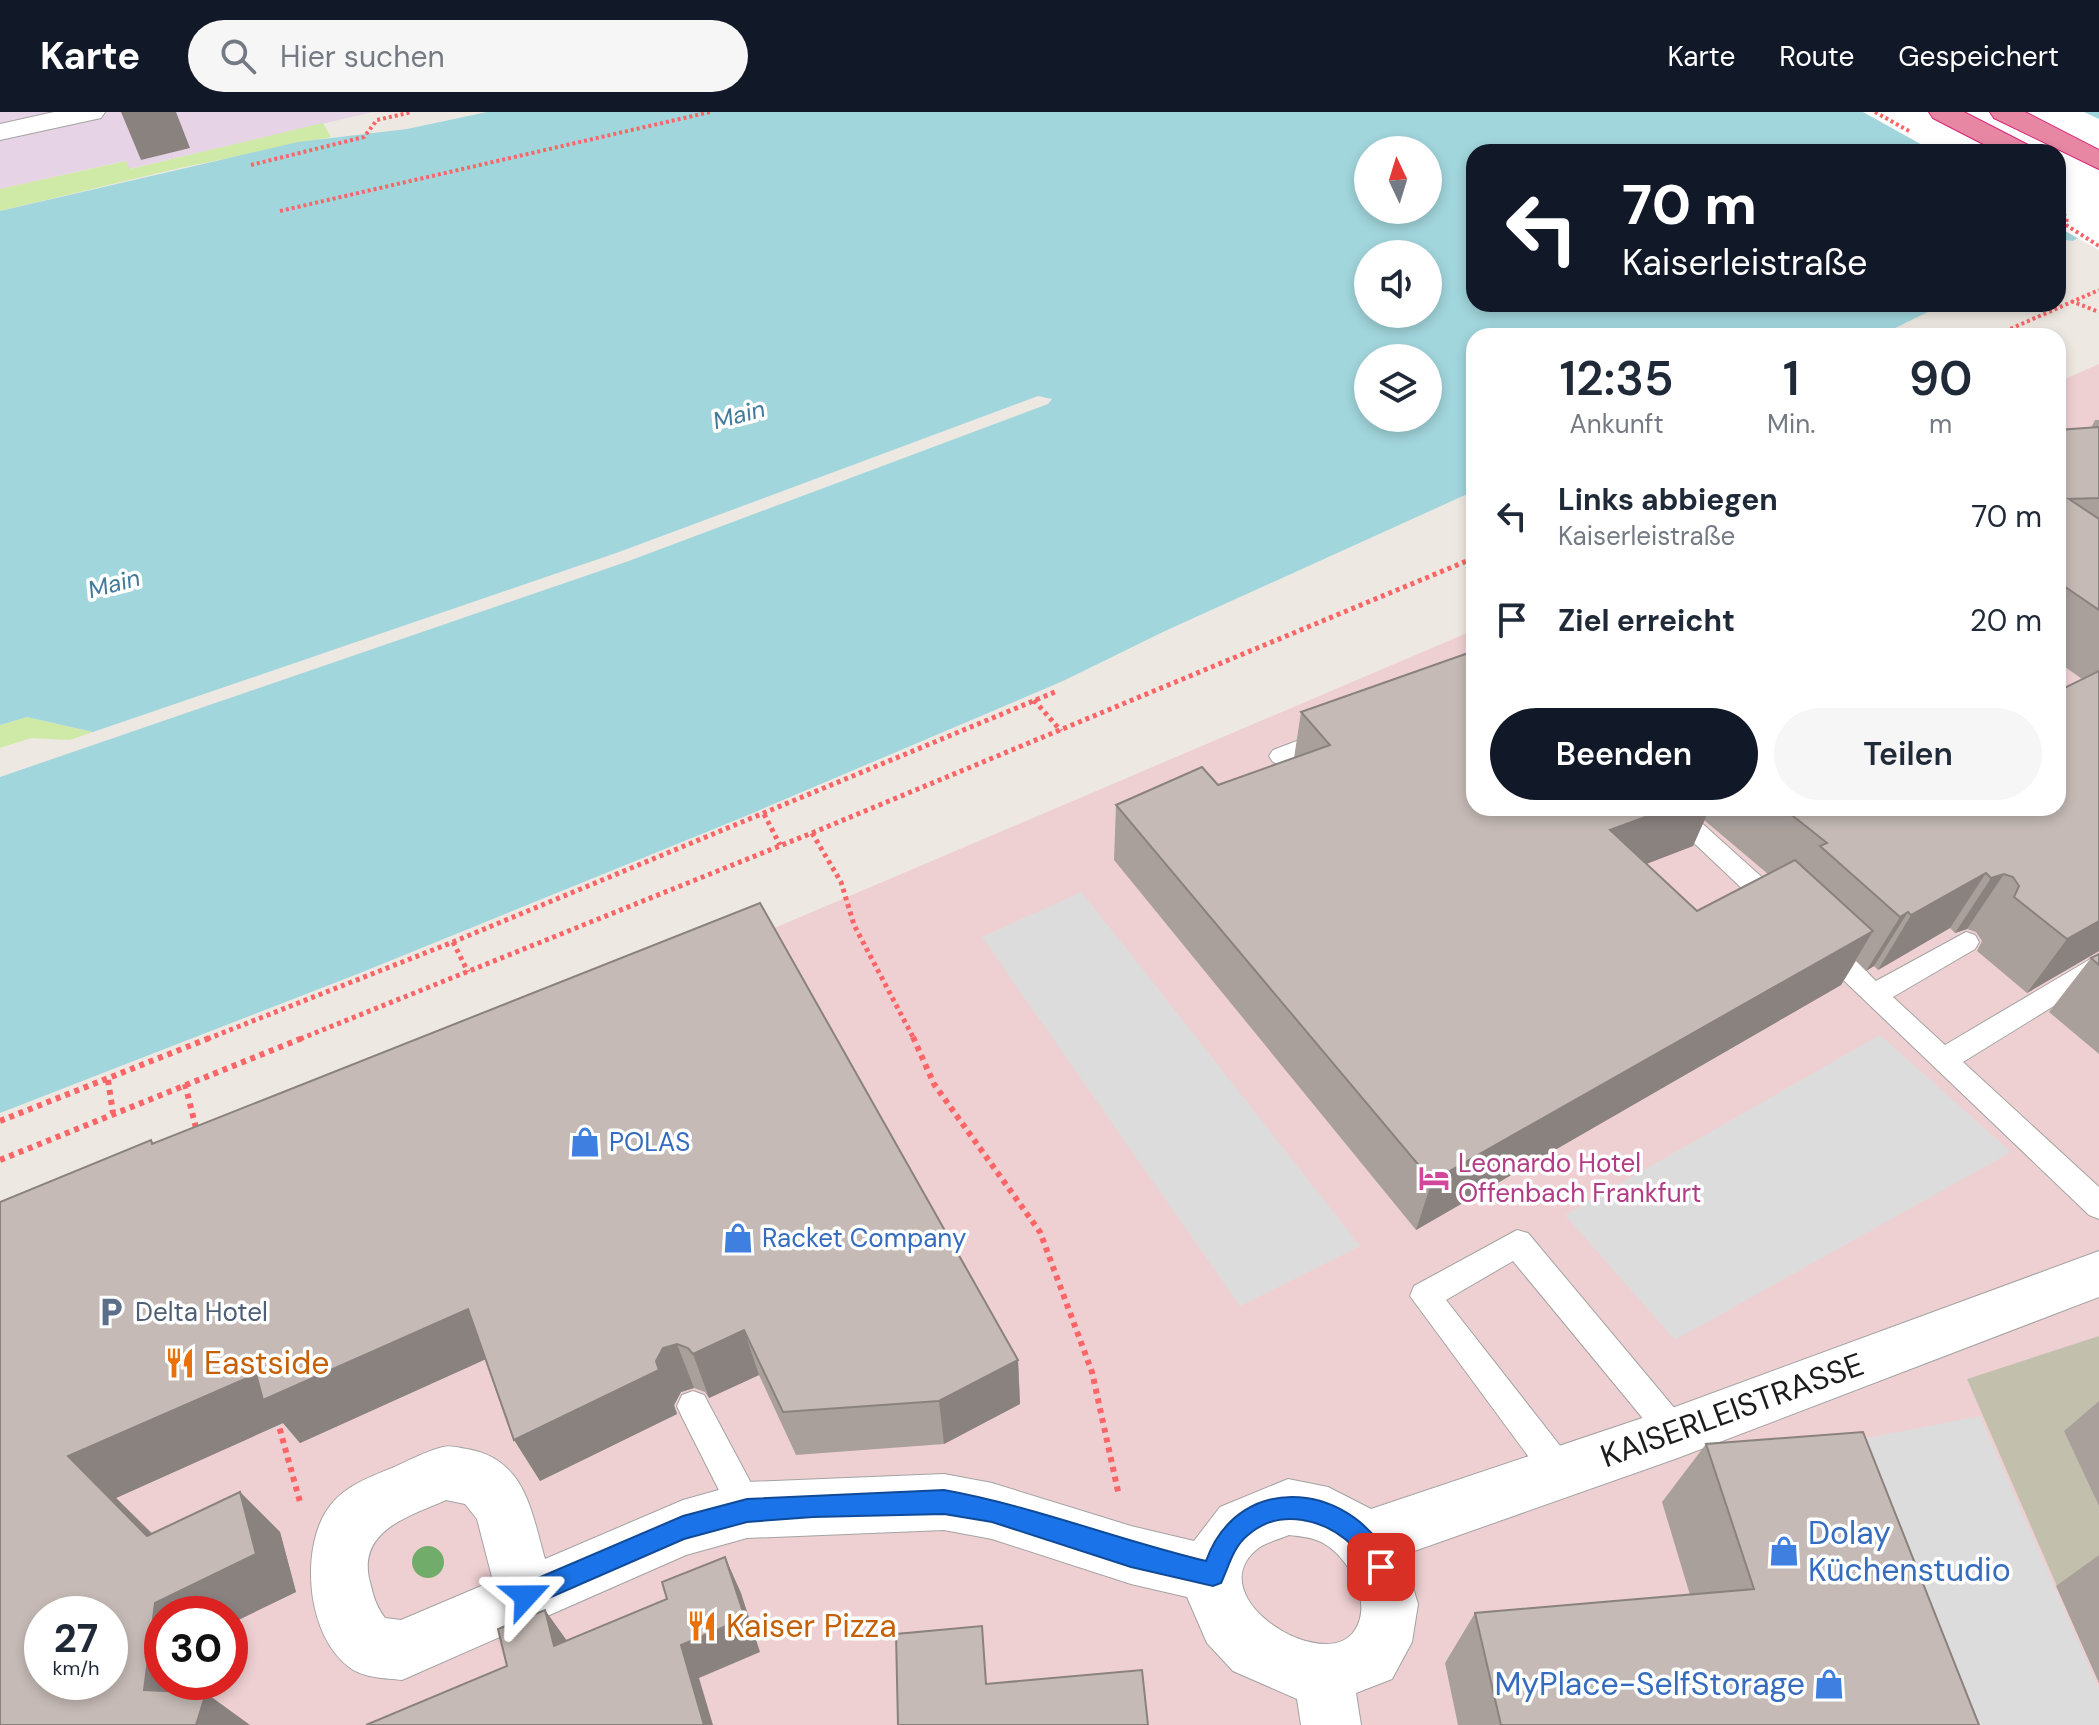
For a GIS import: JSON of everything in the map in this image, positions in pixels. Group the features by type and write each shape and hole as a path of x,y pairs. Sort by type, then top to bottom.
{"highway":[{"path":"1943,112 2005,144"},
{"path":"2004,112 2099,161"}],"street":[{"path":"0,132 91,112"},
{"name":"KAISERLEISTRASSE","path":"1364,1540 1675,1433 2099,1274"},
{"path":"526,1596 502,1506 481,1479 445,1473 367,1507 345,1533 338,1565 349,1620 370,1646 402,1650 683,1528 747,1510 944,1502 992,1511 1131,1555 1213,1574"},
{"path":"1288,1507 1315,1511 1342,1522 1364,1540 1381,1567 1389,1597 1387,1628 1374,1655 1328,1706 1307,1689 1280,1684 1240,1659 1219,1628 1212,1591 1213,1574 1222,1548 1239,1527 1262,1513 1288,1507"}],"lane":[{"path":"1281,756 1350,728"},
{"path":"1678,816 2099,1206"},
{"path":"1874,995 1966,942"},
{"path":"1943,1060 2099,965"},
{"path":"1560,1472 1425,1296 1517,1243 1675,1433"},
{"path":"693,1406 747,1510"}],"path":[{"path":"251,165 364,137 377,120 412,112"},
{"path":"280,211 710,112"},
{"path":"2066,225 2099,246"},
{"path":"2066,303 2099,290"},
{"path":"2071,301 2099,312"},
{"path":"2012,328 2047,312"},
{"path":"0,1160 812,833 1466,561"},
{"path":"0,1121 453,942 1055,692"},
{"path":"1034,700 1061,731"},
{"path":"764,814 780,845"},
{"path":"812,833 841,882 854,925 897,1002 934,1084 1040,1232 1053,1261 1092,1372 1131,1555"},
{"path":"453,942 468,972"},
{"path":"108,1080 113,1113"},
{"path":"185,1084 199,1141"},
{"path":"274,1408 308,1528 345,1533"}],"shaded area":[{"path":"0,112 373,112 129,169 125,161 0,189"},
{"path":"2099,364 2099,1725 0,1725 0,1258 1466,633 1466,816 2066,816 2066,378"},
{"path":"1081,892 1360,1246 1240,1306 982,937"},
{"path":"1880,1035 2011,1152 1675,1340 1565,1215"},
{"path":"2099,1336 2099,1683 1967,1379"},
{"path":"1980,1416 2099,1689 2099,1725 1936,1725 1832,1445"}],"green space":[{"path":"323,123 331,137 175,169 0,211 0,189 126,161 130,169"},
{"path":"27,717 93,732 70,740 31,738 0,748 0,725"}],"water":[{"name":"Main","path":"487,112 2099,112 2099,225 2073,241 2066,240 2066,144 1466,144 1466,312 1928,312 1895,328 1466,328 1466,495 1165,631 1063,681 741,818 360,973 0,1113 0,777 626,562 1048,404 1052,399 1038,396 619,552 93,732 27,717 0,725 0,211 298,142 407,129"}],"pier":[{"path":"1863,112 2084,112 2099,119 2099,250 2066,231 2066,144 1921,144"}],"building":[{"path":"2099,427 2099,498 2069,499 2099,519 2099,610 2066,587 2066,429"},
{"path":"1466,654 1466,816 1648,816 1610,830 1697,911 1795,860 1873,931 1432,1181 1116,805 1202,767 1218,785 1330,745 1301,712"},
{"path":"2099,671 2099,921 2067,939 2014,897 2019,886 2013,877 2004,874 1991,878 1986,873 1911,915 1908,912 1900,917 1820,846 1827,843 1793,816 2066,816 2066,687"},
{"path":"760,903 1018,1360 939,1401 783,1412 744,1330 693,1354 688,1348 677,1344 663,1348 656,1361 659,1370 514,1440 468,1309 263,1400 256,1374 68,1456 147,1536 240,1492 256,1554 169,1596 144,1596 144,1700 204,1700 196,1725 0,1725 0,1202 151,1140 152,1144"},
{"path":"2099,954 2099,965 2091,958"},
{"path":"1863,1432 1979,1725 1501,1725 1475,1613 1754,1589 1706,1444"},
{"path":"725,1557 745,1618 681,1645 704,1725 366,1725 507,1666 498,1629 545,1610 554,1646 667,1599 662,1582"},
{"path":"982,1626 986,1684 1142,1670 1148,1725 898,1725 896,1634"}],"place":[{"name":"POLAS","path":"585,1142"},
{"name":"Leonardo Hotel Offenbach Frankfurt","path":"1434,1178"},
{"name":"Racket Company","path":"738,1238"},
{"name":"Delta Hotel","path":"111,1312"},
{"name":"Eastside","path":"180,1363"},
{"name":"Dolay Küchenstudio","path":"1784,1551"},
{"name":"Kaiser Pizza","path":"702,1626"},
{"name":"MyPlace-SelfStorage","path":"1829,1684"}],"route":[{"path":"526,1596 683,1528 747,1510 813,1506 944,1502 992,1511 1131,1555 1213,1574 1222,1548 1239,1527 1262,1513 1288,1507 1315,1511 1342,1522 1364,1540 1381,1567"}]}
